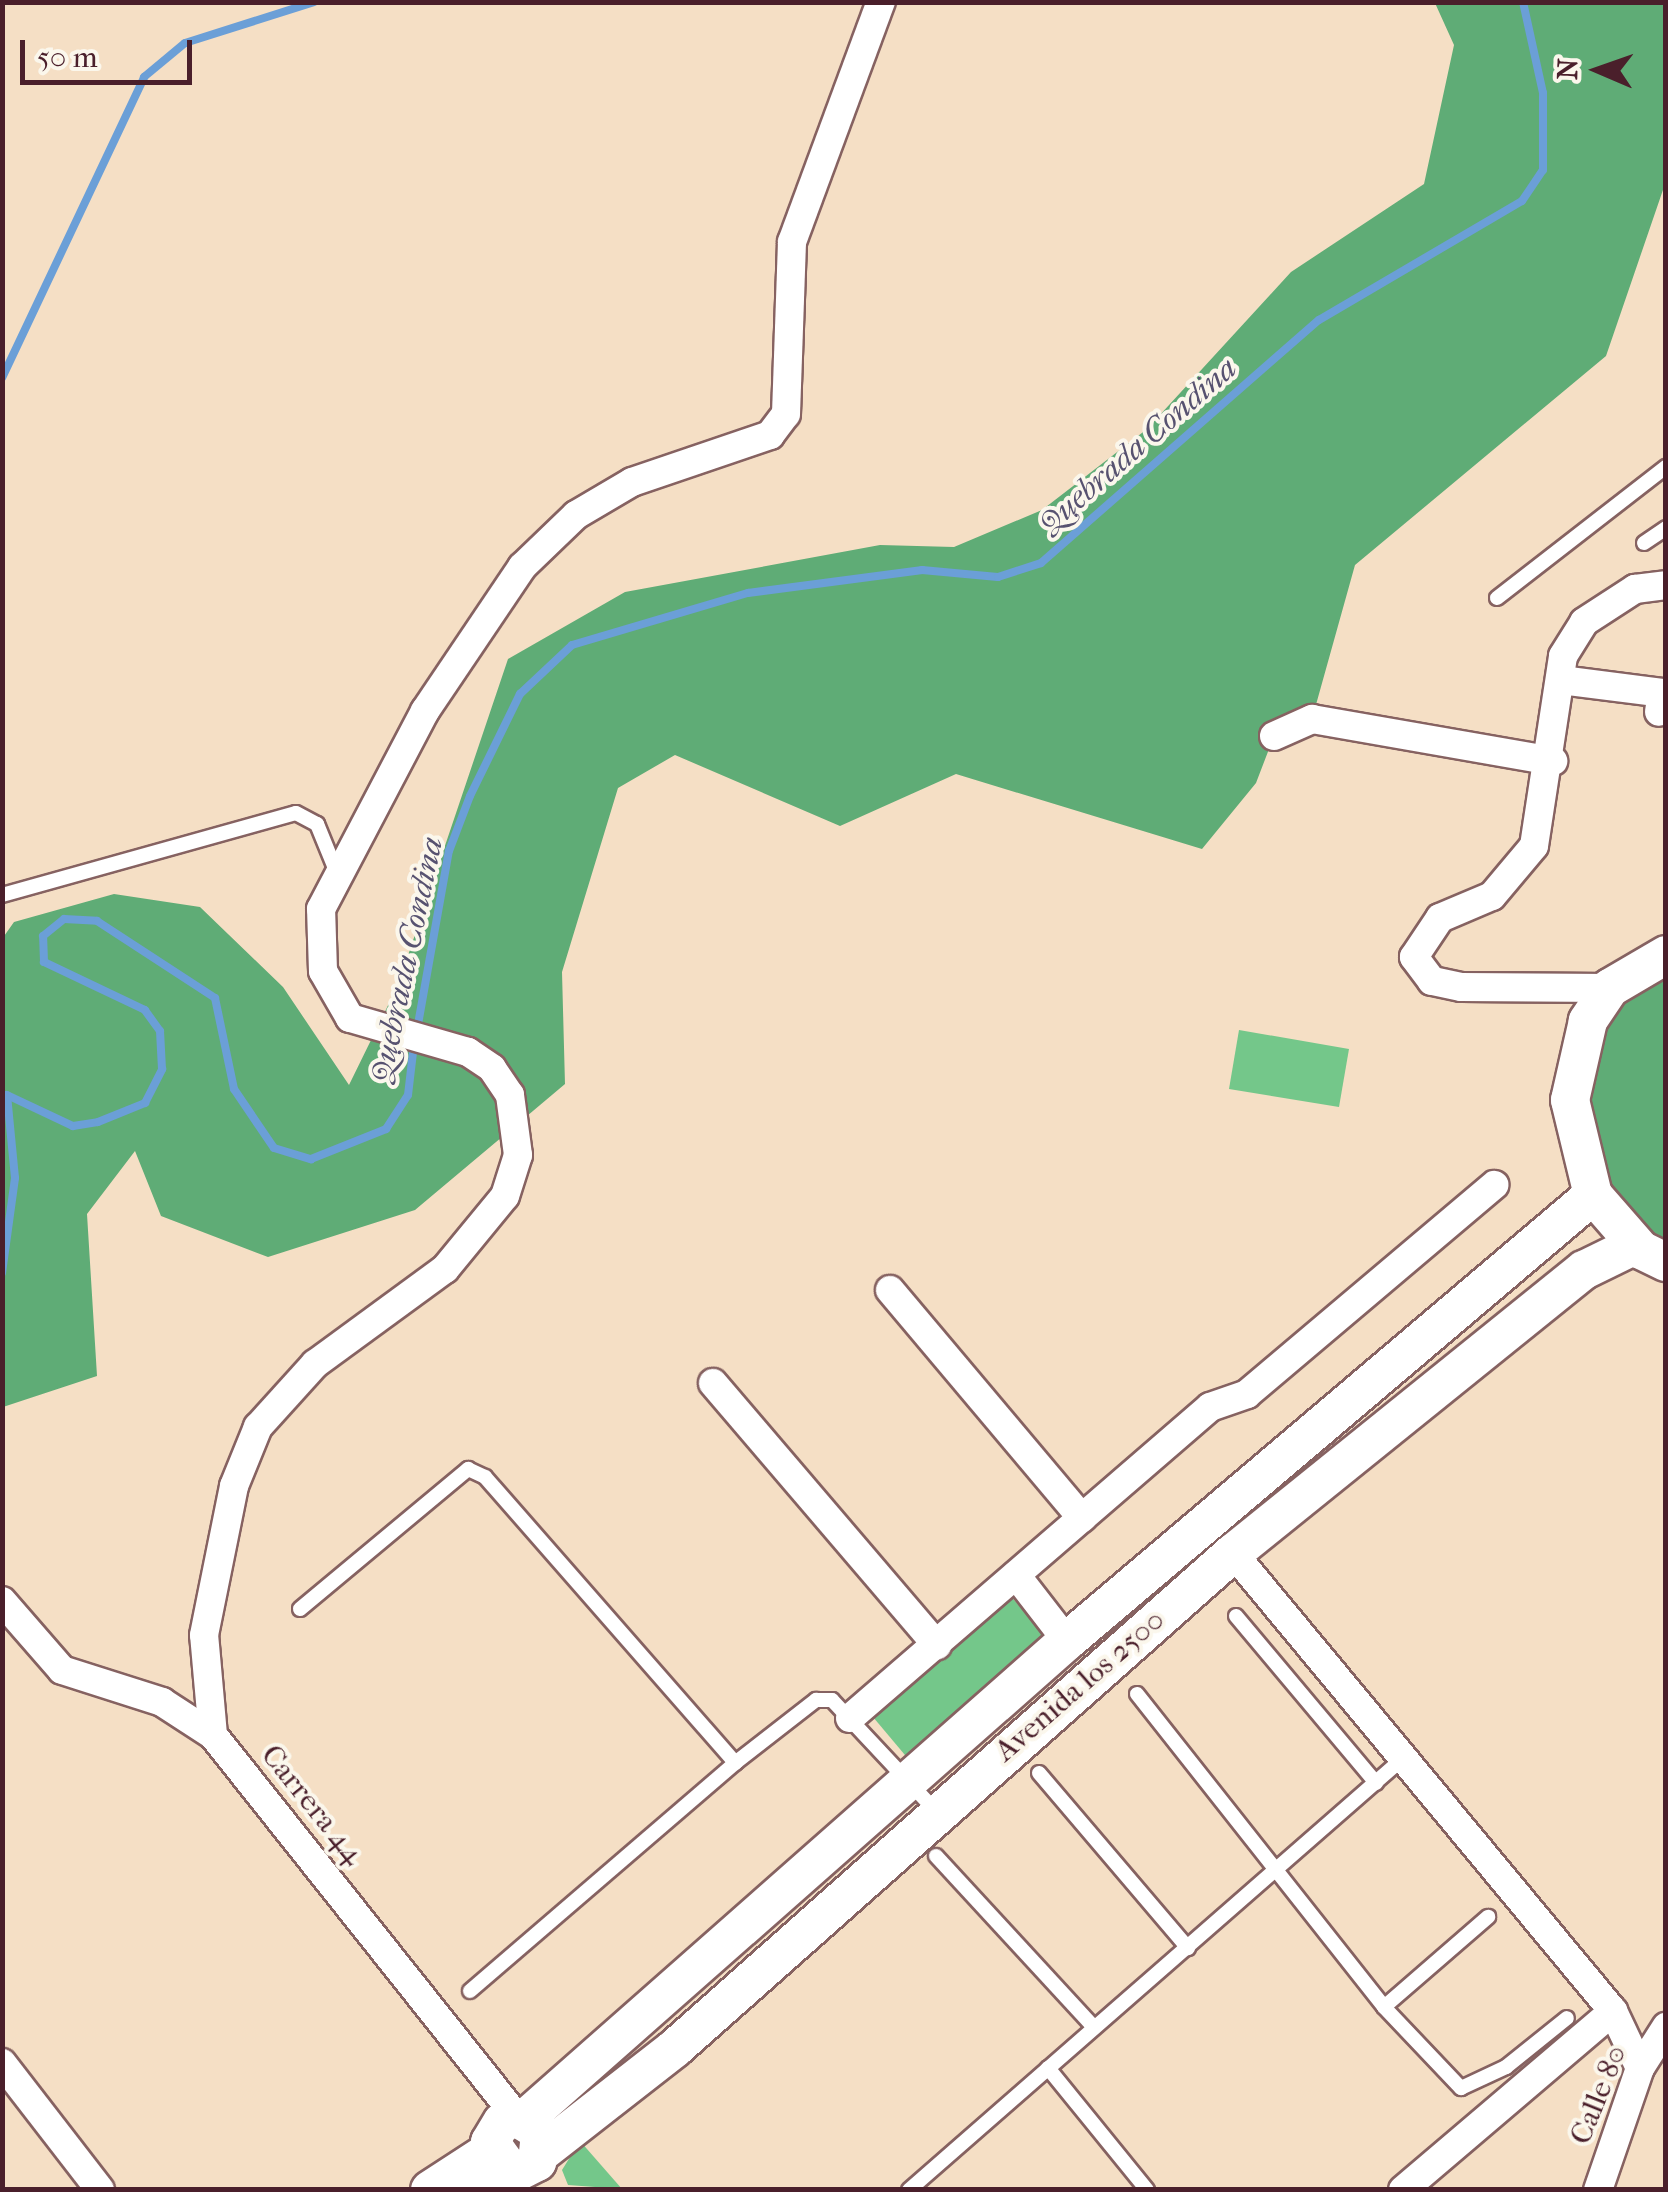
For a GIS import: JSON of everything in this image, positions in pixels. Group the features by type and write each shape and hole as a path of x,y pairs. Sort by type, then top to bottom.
{"main road":[{"path":"1650,1253 1593,1195 1570,1100 1583,1034 1610,988 1666,955"},
{"name":"Avenida los 2500","path":"511,2150 1067,1641 1593,1195"},
{"name":"Avenida los 2500","path":"430,2190 511,2150 661,2060 1232,1553 1584,1270 1650,1253"}],"street":[{"path":"214,1735 204,1636 234,1486 258,1427 315,1364 445,1269 505,1196 518,1155 510,1095 492,1068 428,1039 395,1038 350,1018 323,971 321,909 484,612 522,568 576,514 632,482 770,435 786,414 792,242 881,2"},
{"path":"1610,988 1461,987 1432,982 1414,957 1440,918 1516,873 1546,814 1561,680 1584,622 1635,589 1666,585"},
{"path":"1561,680 1662,692 1660,712"},
{"path":"1274,736 1312,719 1553,761"},
{"path":"850,1718 1210,1407 1247,1394 1494,1184"},
{"path":"890,1290 1082,1518"},
{"path":"713,1383 937,1645"},
{"path":"1232,1553 1612,2011 1640,2068"},
{"path":"1016,1575 1067,1641"},
{"name":"Carrera 44","path":"2,1601 62,1670 162,1702 214,1735 511,2150"},
{"path":"1403,2190 1612,2011"},
{"name":"Calle 80","path":"1609,2186 1640,2068 1666,2027"},
{"path":"2,2063 100,2190"}],"lane":[{"path":"1497,598 1666,467"},
{"path":"1644,543 1666,528"},
{"path":"2,895 296,813 317,824 338,873"},
{"path":"300,1609 468,1469 485,1477 736,1764"},
{"path":"1236,1616 1376,1783"},
{"path":"1137,1694 1384,2006 1461,2088 1472,2089 1567,2018"},
{"path":"470,1991 816,1700 832,1700 938,1812"},
{"path":"909,2190 1093,2026 1277,1873 1402,1759"},
{"path":"1039,1773 1188,1948"},
{"path":"936,1856 1093,2026"},
{"path":"1384,2006 1488,1917"},
{"path":"1048,2068 1147,2190"}],"green space":[{"path":"1435,3 1665,3 1665,184 1606,356 1355,565 1312,719 1274,736 1256,783 1202,849 956,774 840,826 675,755 618,788 562,972 565,1084 415,1210 268,1257 161,1216 135,1151 87,1214 97,1376 3,1407 2,939 14,922 114,894 200,907 283,987 349,1085 398,985 508,659 625,592 880,545 954,547 1042,510 1147,429 1291,272 1424,184 1454,45"},
{"path":"1665,955 1665,1262 1576,1140 1588,1021"},
{"path":"1239,1030 1349,1049 1339,1107 1229,1089"},
{"path":"1009,1594 1050,1642 910,1761 873,1717"},
{"path":"580,2141 622,2189 568,2185 562,2170"}],"waterway":[{"path":"2,378 144,77 185,43 314,2"},
{"name":"Quebrada Condina","path":"417,1030 449,851 470,796 520,694 572,645 748,593 922,570 998,577 1041,563 1319,320 1522,201 1543,170 1543,93 1523,2"},
{"name":"Quebrada Condina","path":"2,1273 15,1178 7,1095 73,1126 98,1122 145,1103 162,1069 160,1031 145,1010 44,962 43,936 64,919 97,921 215,998 234,1089 274,1148 311,1159 386,1129 408,1095 414,1044"}]}
